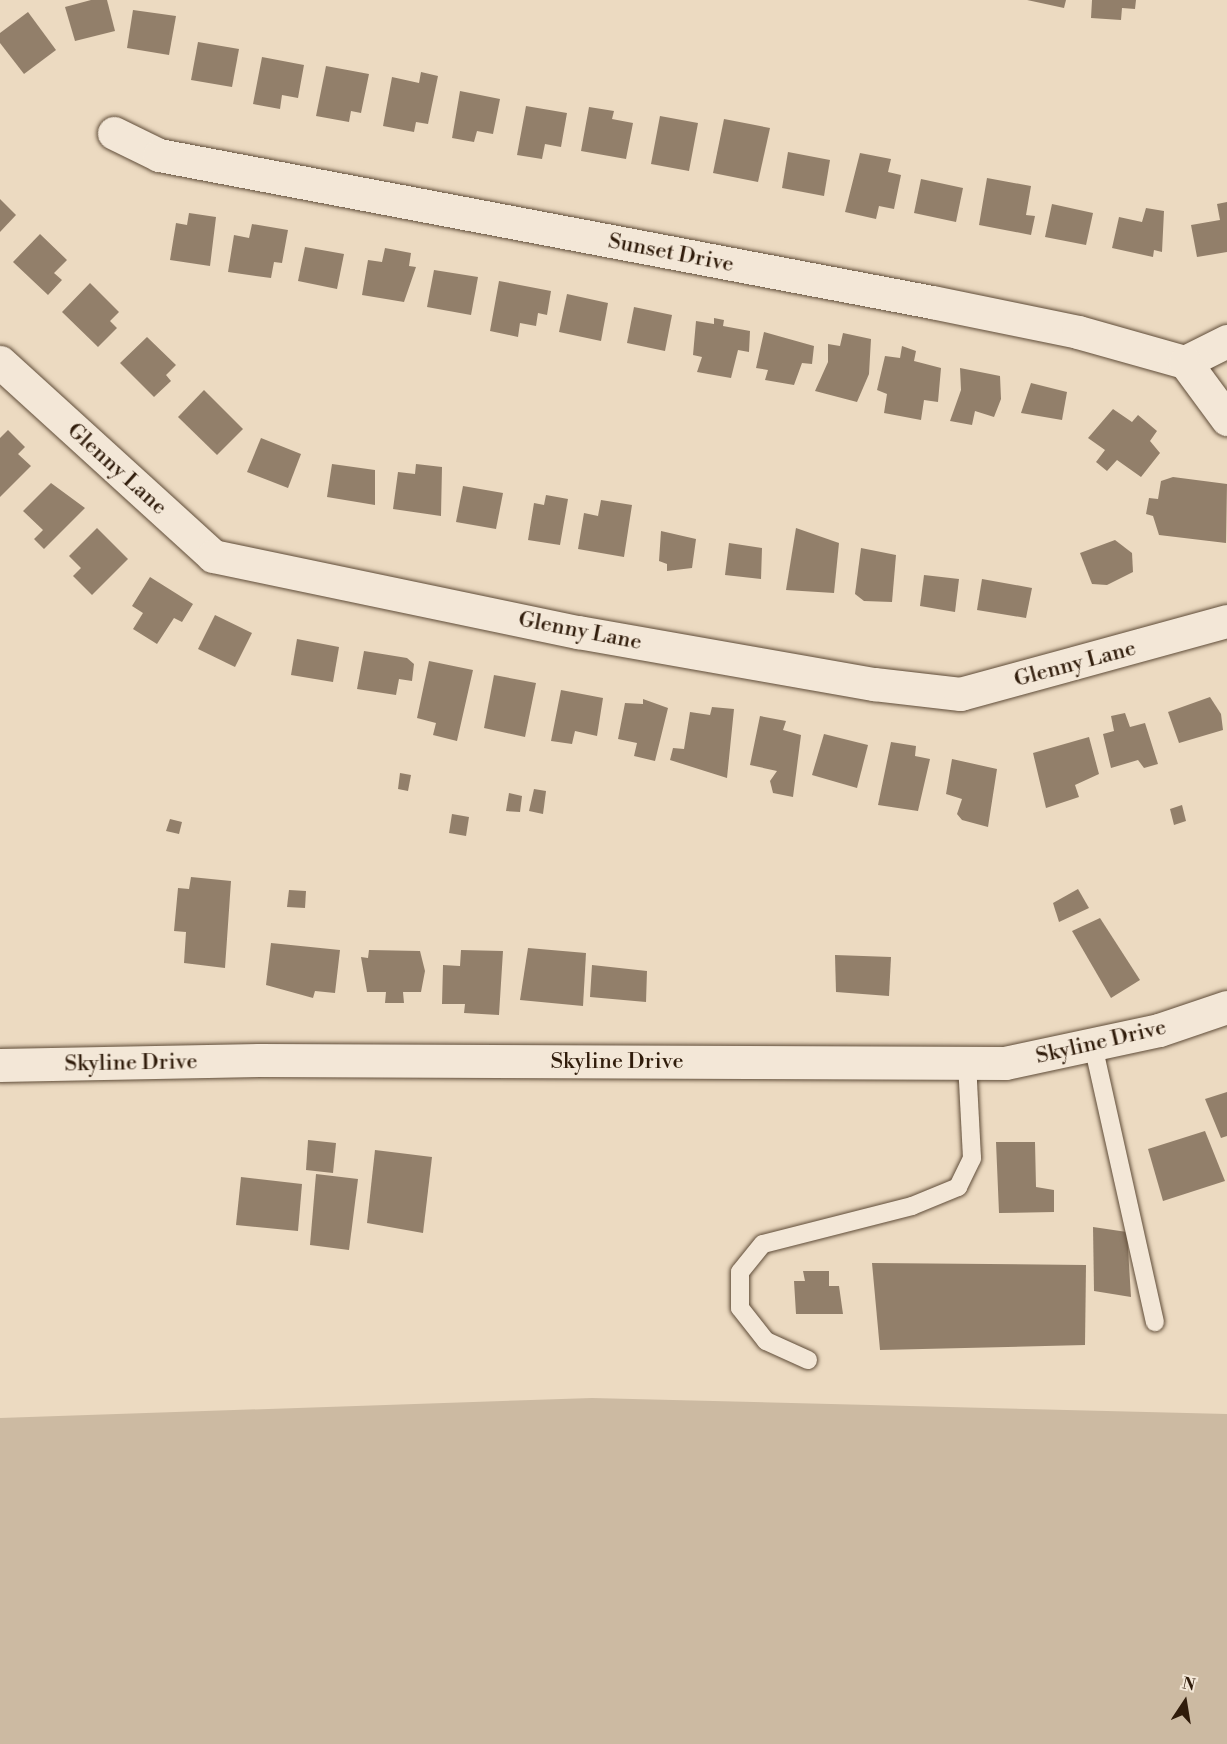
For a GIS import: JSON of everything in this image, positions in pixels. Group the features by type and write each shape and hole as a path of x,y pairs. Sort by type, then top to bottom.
{"street":[{"name":"Sunset Drive","path":"114,133 159,155 944,304 1185,362"},
{"path":"1227,341 1185,362 1227,419"},
{"name":"Glenny Lane","path":"0,362 213,556 589,634 873,684 960,694 1227,621"},
{"name":"Skyline Drive","path":"0,1065 260,1060 1005,1063 1093,1045 1227,1007"}],"lane":[{"path":"1093,1045 1155,1322"},
{"path":"808,1360 766,1341 740,1308 740,1272 763,1244 912,1206 958,1187 972,1158 968,1063"}],"shaded area":[{"path":"592,1398 1227,1414 1227,1744 0,1744 0,1418"}],"building":[{"path":"91,0 107,0 115,31 75,41 65,7"},
{"path":"1027,0 1066,0 1064,8"},
{"path":"1092,0 1136,0 1135,9 1122,8 1121,20 1091,18"},
{"path":"133,10 176,16 169,55 127,48"},
{"path":"28,12 56,50 24,74 0,43 0,33"},
{"path":"198,42 239,49 232,87 191,80"},
{"path":"262,57 304,65 298,98 282,95 280,109 253,104"},
{"path":"326,66 369,74 361,113 351,111 349,122 316,116"},
{"path":"421,72 438,76 428,124 416,122 414,132 383,126 392,77 419,83"},
{"path":"460,91 500,99 493,134 477,131 474,142 452,138"},
{"path":"526,106 567,113 561,147 545,144 542,159 517,155"},
{"path":"589,107 614,111 612,119 633,123 626,159 581,151"},
{"path":"660,116 698,123 689,171 651,164"},
{"path":"724,119 770,128 758,182 713,173"},
{"path":"788,152 830,160 824,196 782,188"},
{"path":"860,153 891,159 888,172 901,175 894,209 879,206 876,219 845,212"},
{"path":"987,178 1031,186 1026,215 1035,216 1031,235 979,225"},
{"path":"921,179 963,188 956,222 914,213"},
{"path":"0,199 16,215 0,232"},
{"path":"1227,202 1227,252 1197,257 1191,225 1220,220 1217,204"},
{"path":"1052,204 1093,213 1086,245 1045,237"},
{"path":"1146,208 1164,211 1162,252 1154,250 1153,257 1112,248 1119,217 1142,222"},
{"path":"189,213 216,217 210,266 170,260 176,223 187,225"},
{"path":"252,224 288,230 282,263 274,262 271,278 228,272 234,235 249,238"},
{"path":"40,234 67,260 54,273 62,280 48,295 13,262"},
{"path":"305,247 344,254 337,289 298,281"},
{"path":"385,248 411,253 409,266 416,267 404,302 362,295 368,260 382,262"},
{"path":"434,270 478,277 471,315 427,307"},
{"path":"499,281 551,291 547,315 538,313 536,326 520,323 518,337 490,331"},
{"path":"90,283 119,312 110,321 117,328 98,347 62,312"},
{"path":"567,294 608,303 601,341 559,332"},
{"path":"634,307 672,315 665,351 627,343"},
{"path":"714,318 724,320 723,326 750,331 749,352 738,350 731,378 697,372 702,357 693,355 696,321 714,324"},
{"path":"764,332 814,346 812,364 802,363 794,385 765,380 768,370 756,368"},
{"path":"843,333 871,339 869,374 857,402 815,391 828,362 828,344 840,346"},
{"path":"147,337 176,365 166,375 171,381 154,397 120,363"},
{"path":"902,346 916,351 914,361 941,368 938,402 924,400 921,420 884,413 887,394 877,390 885,356 900,358"},
{"path":"960,368 1000,376 1001,399 994,417 975,411 972,425 950,421 961,390"},
{"path":"1031,383 1067,392 1062,420 1021,413"},
{"path":"204,390 243,429 217,455 178,417"},
{"path":"1113,409 1132,422 1138,415 1157,431 1150,441 1160,453 1141,477 1117,460 1107,471 1096,462 1105,450 1088,438"},
{"path":"8,430 25,447 18,454 31,466 0,497 0,438"},
{"path":"261,438 301,454 288,488 247,472"},
{"path":"332,464 375,470 375,505 327,497"},
{"path":"416,464 442,467 441,516 393,509 398,472 415,474"},
{"path":"1173,477 1227,484 1226,543 1159,535 1153,516 1146,514 1149,498 1158,499 1161,481"},
{"path":"51,483 85,508 44,549 34,539 43,530 23,511"},
{"path":"463,486 503,493 496,529 456,522"},
{"path":"546,495 568,499 560,545 528,540 534,503 544,505"},
{"path":"601,500 632,505 624,557 578,549 584,513 598,516"},
{"path":"97,528 128,559 92,595 73,576 81,568 69,556"},
{"path":"796,528 839,543 834,593 786,590"},
{"path":"661,531 696,539 692,568 667,571 667,564 659,561"},
{"path":"1115,540 1132,553 1133,572 1107,585 1092,584 1080,553"},
{"path":"729,543 762,548 761,579 725,575"},
{"path":"861,548 896,555 892,602 864,601 855,594"},
{"path":"924,575 959,579 955,612 920,606"},
{"path":"150,577 193,604 182,622 174,618 157,644 133,629 143,613 132,606"},
{"path":"982,579 1032,588 1026,618 977,610"},
{"path":"215,615 252,633 235,667 198,649"},
{"path":"297,639 339,647 333,682 291,675"},
{"path":"364,651 407,658 414,664 412,681 399,679 396,695 357,689"},
{"path":"429,661 473,670 457,741 433,735 436,723 417,718"},
{"path":"494,675 536,683 525,737 484,728"},
{"path":"561,690 603,698 597,736 575,731 572,744 551,741"},
{"path":"1210,697 1221,714 1223,730 1179,743 1168,712"},
{"path":"643,699 668,708 655,761 634,756 637,743 618,739 625,703 643,704"},
{"path":"712,707 734,709 727,778 670,760 673,748 684,749 690,712 710,715"},
{"path":"1125,713 1130,727 1145,723 1158,764 1144,768 1138,760 1111,768 1103,734 1114,731 1111,716"},
{"path":"760,716 786,721 783,730 801,735 793,797 773,793 770,781 777,771 750,765"},
{"path":"824,734 868,745 857,788 812,775"},
{"path":"1089,737 1099,774 1075,785 1079,797 1046,808 1033,753"},
{"path":"891,742 916,746 915,756 930,759 918,811 878,805"},
{"path":"952,759 997,769 988,827 962,820 957,814 962,799 946,794"},
{"path":"400,773 411,775 408,791 398,789"},
{"path":"534,789 546,791 543,814 529,811"},
{"path":"509,793 522,796 520,812 506,811"},
{"path":"1182,805 1186,821 1174,825 1170,809"},
{"path":"452,814 469,817 466,836 449,833"},
{"path":"170,819 182,822 179,834 166,831"},
{"path":"191,877 231,881 225,968 184,963 186,932 174,931 178,888 189,889"},
{"path":"1078,889 1089,908 1059,922 1053,903"},
{"path":"289,890 306,891 305,908 287,907"},
{"path":"1100,918 1140,980 1111,998 1072,931"},
{"path":"271,943 340,950 335,993 315,991 313,998 266,985"},
{"path":"528,948 586,953 583,1006 520,1000"},
{"path":"369,950 420,951 425,971 421,992 403,992 404,1003 385,1003 386,992 367,992 361,957 368,958"},
{"path":"461,950 503,951 499,1015 464,1013 465,1004 442,1004 443,965 460,966"},
{"path":"835,955 891,957 889,996 836,992"},
{"path":"592,965 647,971 646,1002 590,997"},
{"path":"1227,1092 1227,1136 1221,1138 1205,1099"},
{"path":"1205,1131 1225,1181 1163,1201 1148,1149"},
{"path":"308,1140 336,1143 333,1173 306,1170"},
{"path":"996,1142 1035,1142 1036,1187 1054,1190 1054,1212 999,1213"},
{"path":"375,1150 432,1157 423,1233 367,1223"},
{"path":"316,1174 358,1179 349,1250 310,1245"},
{"path":"241,1177 302,1184 298,1231 236,1225"},
{"path":"1093,1227 1127,1232 1131,1297 1094,1291"},
{"path":"872,1263 1086,1265 1085,1345 880,1350"},
{"path":"803,1271 829,1271 829,1286 839,1286 843,1314 796,1314 794,1281 805,1281"}]}
